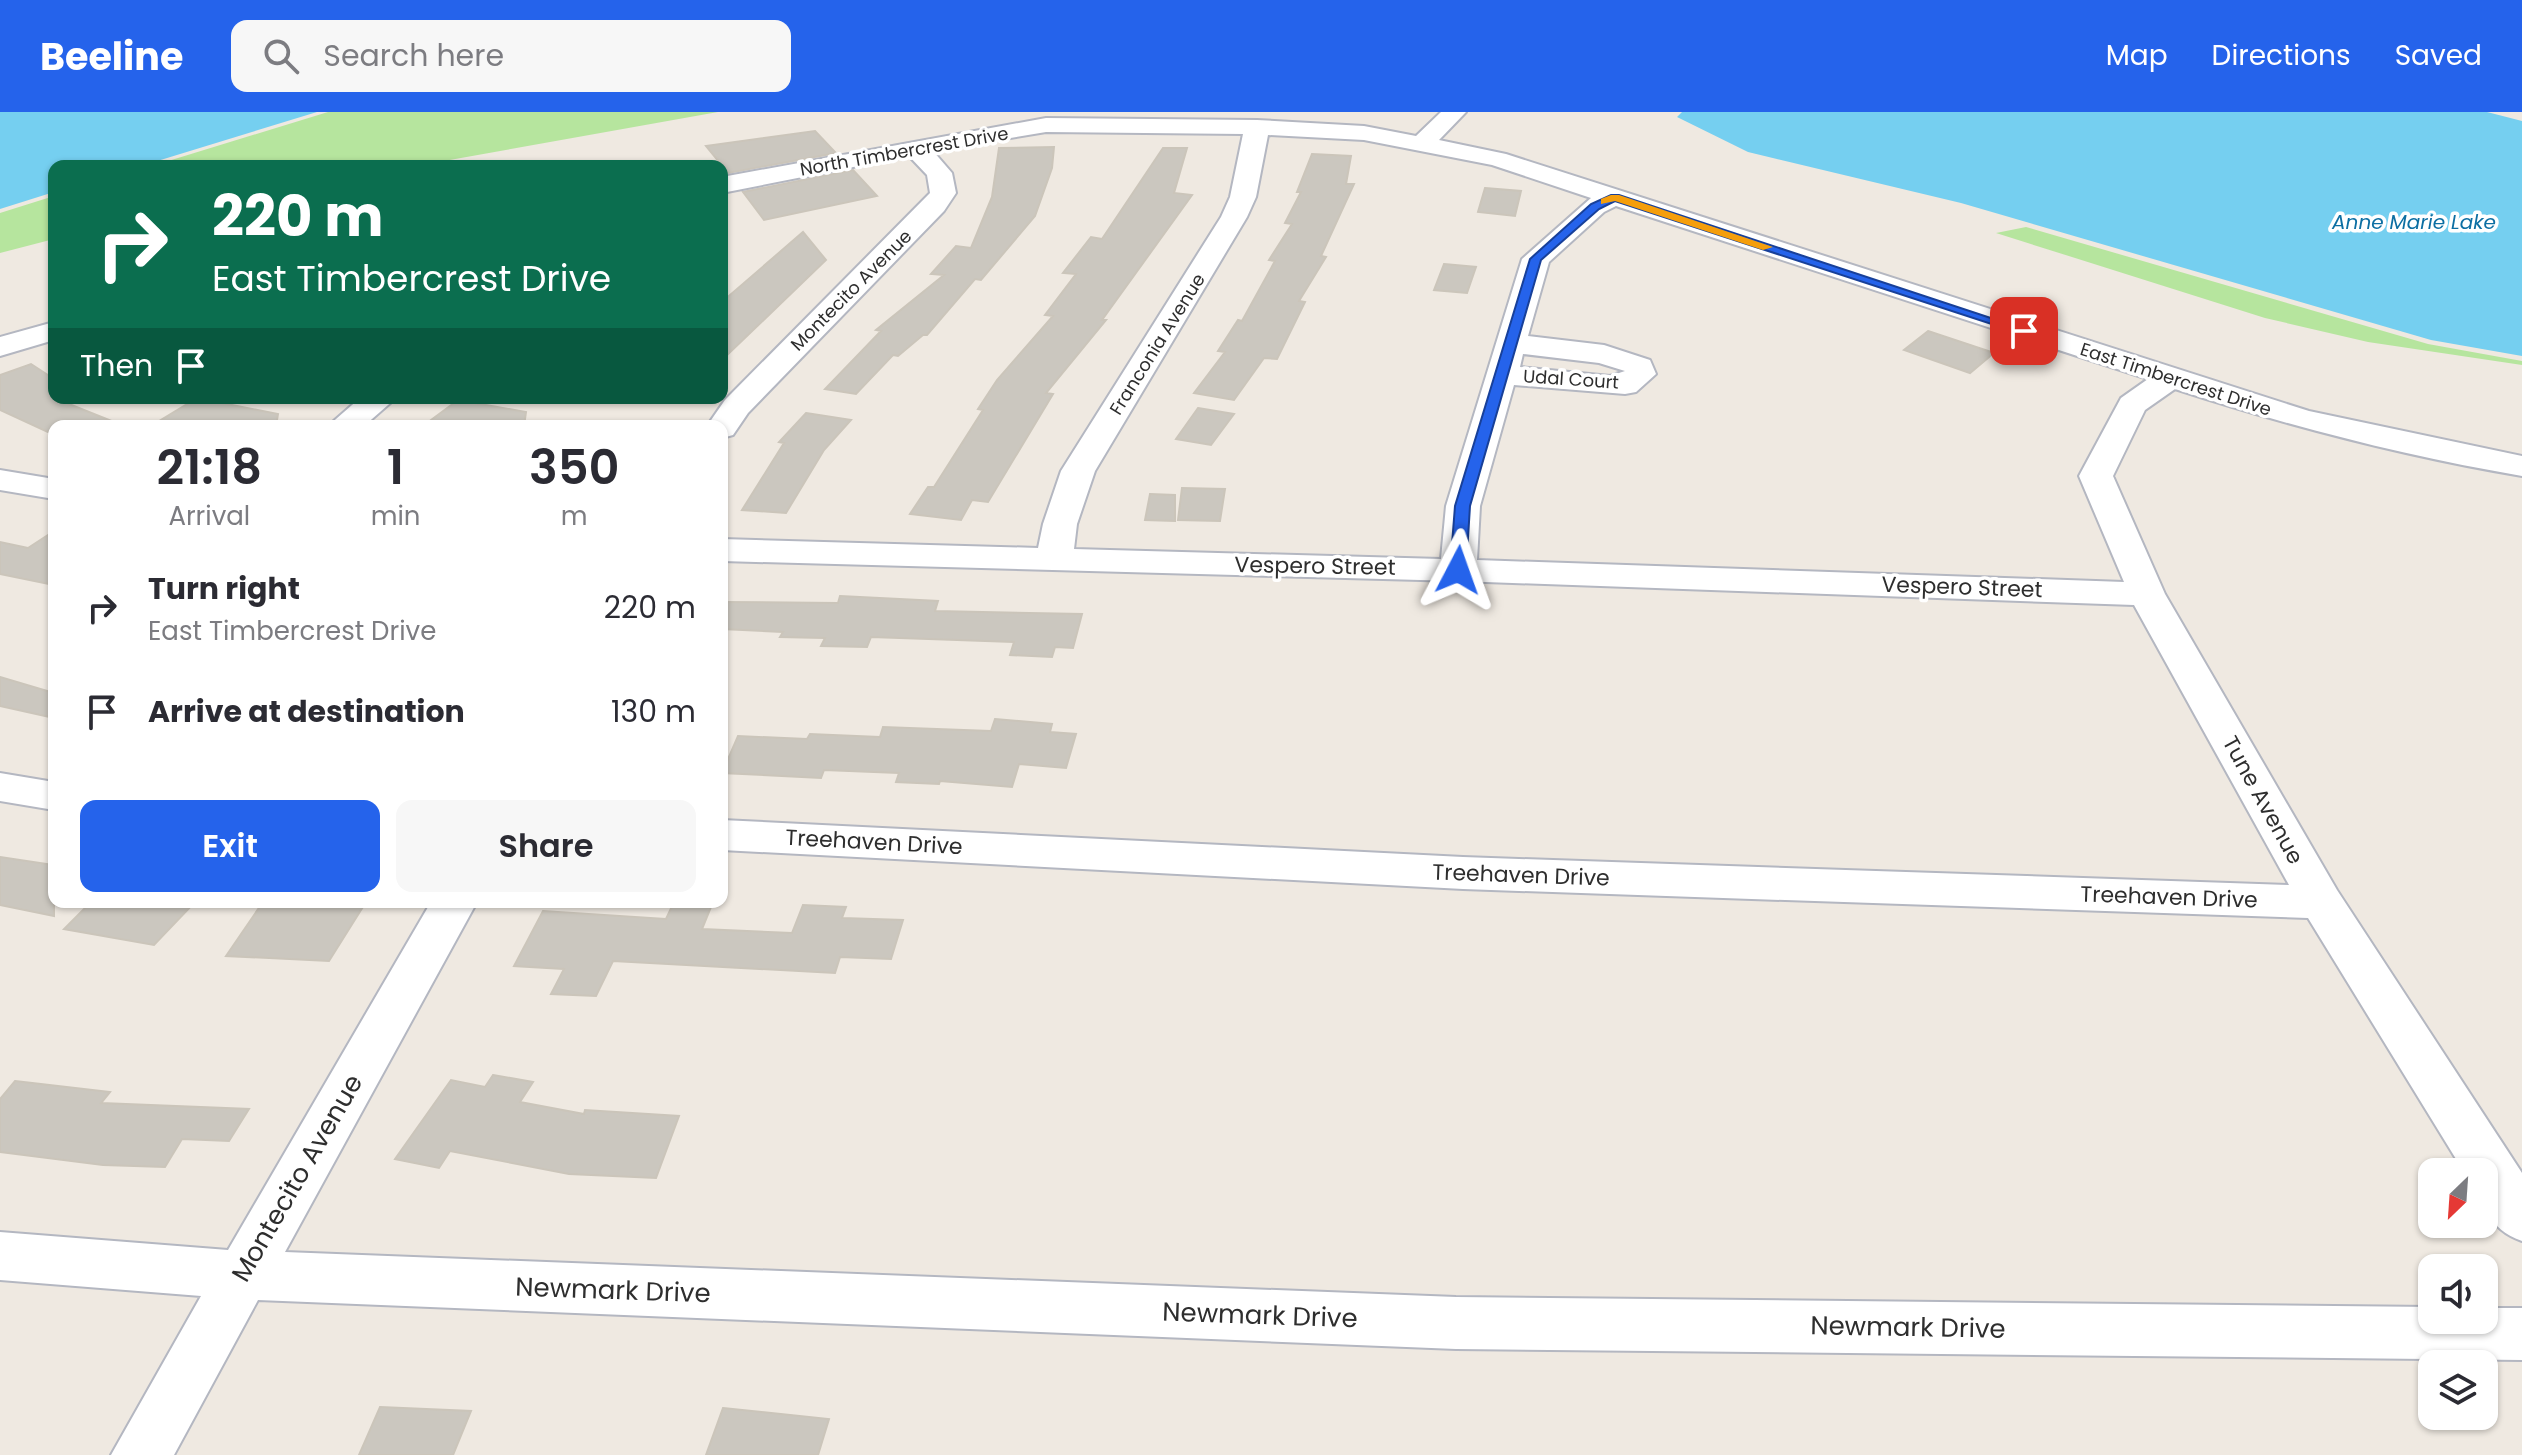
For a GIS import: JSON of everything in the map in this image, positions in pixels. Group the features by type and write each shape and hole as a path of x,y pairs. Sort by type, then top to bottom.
{"street":[{"path":"1423,143 1454,112"},
{"name":"North Timbercrest Drive","path":"728,184 1046,125 1257,127 1364,133 1423,143"},
{"name":"Franconia Avenue","path":"1054,560 1060,524 1078,471 1234,217 1243,197 1257,127"},
{"name":"East Timbercrest Drive","path":"1423,143 1497,159 2301,419 2522,466"},
{"name":"Montecito Avenue","path":"727,420 736,407 935,205 943,193 939,173 915,147"},
{"path":"1458,570 1463,506 1536,259 1595,206 1615,197"},
{"path":"0,347 48,333"},
{"name":"Udal Court","path":"1502,374 1625,385 1641,374 1639,366 1622,358 1510,343"},
{"name":"Tune Avenue","path":"2170,378 2132,405 2096,476 2147,594 2321,902 2522,1218"},
{"path":"352,420 372,404"},
{"path":"0,480 48,488"},
{"name":"Vespero Street","path":"728,550 1458,570 2147,594"},
{"path":"0,787 48,795"},
{"name":"Treehaven Drive","path":"728,835 1463,873 2321,902"},
{"name":"Montecito Avenue","path":"141,1455 451,908"},
{"name":"Newmark Drive","path":"0,1256 241,1275 1456,1323 2522,1334"}],"green space":[{"path":"328,112 718,112 450,160 172,160"},
{"path":"48,198 48,241 0,253 0,213"},
{"path":"2026,227 2428,344 2522,361 2522,365 2368,342 2265,318 1996,233"}],"water":[{"path":"0,112 317,112 161,160 48,160 48,194 0,209"},
{"name":"Anne Marie Lake","path":"1682,112 2487,112 2522,121 2522,356 2431,340 1961,203 1748,152 1677,117"}],"building":[{"path":"815,131 836,153 728,173 728,160 717,160 706,146"},
{"path":"1054,147 1052,168 1035,216 981,280 975,279 927,335 898,356 893,355 856,394 825,389 881,331 876,330 944,275 931,274 956,246 971,248 992,197 999,148"},
{"path":"1163,148 1187,148 1174,193 1192,195 1102,320 1106,320 1046,393 1053,394 988,502 972,500 961,520 910,514 928,487 934,487 983,410 978,409 997,380 1053,316 1045,315 1076,274 1063,273 1091,237 1102,239"},
{"path":"1312,154 1351,156 1346,184 1354,184 1321,256 1326,257 1299,301 1305,302 1277,359 1264,358 1234,400 1194,393 1225,352 1218,351 1238,320 1242,321 1275,261 1269,260 1292,224 1285,223 1301,192 1297,192"},
{"path":"853,170 877,196 764,220 743,192"},
{"path":"1485,188 1521,191 1515,216 1478,212"},
{"path":"803,232 826,260 728,354 728,297"},
{"path":"1444,264 1476,267 1467,293 1434,290"},
{"path":"1928,331 1994,353 1970,373 1904,350"},
{"path":"31,364 48,375 48,404 69,404 109,420 48,420 48,432 0,410 0,375"},
{"path":"187,404 227,404 278,414 277,420 161,420"},
{"path":"453,404 481,404 526,412 525,420 431,420"},
{"path":"1198,408 1234,414 1211,445 1176,439"},
{"path":"806,413 851,420 824,450 786,513 742,510 784,443 779,442"},
{"path":"1182,488 1225,489 1220,521 1178,520"},
{"path":"1150,494 1175,495 1175,521 1145,520"},
{"path":"48,535 48,584 0,574 0,542 28,548"},
{"path":"840,596 938,601 935,611 1082,614 1073,648 1055,647 1052,657 1010,655 1014,642 871,637 867,647 821,646 825,638 780,637 783,632 728,629 728,602 838,603"},
{"path":"0,677 48,691 48,717 0,706"},
{"path":"995,719 1052,724 1050,732 1076,734 1066,768 1019,764 1012,787 940,781 939,784 896,782 899,773 824,770 821,778 728,773 728,759 738,736 807,739 810,734 880,737 883,727 991,731"},
{"path":"0,857 48,864 48,908 54,908 54,916 0,905"},
{"path":"803,905 846,907 842,918 903,920 891,959 840,957 835,973 613,961 596,996 551,994 564,969 514,966 543,911 666,919 671,908 711,908 702,929 792,933"},
{"path":"85,908 189,908 154,945 64,929"},
{"path":"259,908 362,908 329,961 226,956"},
{"path":"493,1075 533,1082 520,1102 584,1114 585,1110 679,1116 656,1178 569,1174 450,1151 439,1168 395,1159 451,1080 485,1087"},
{"path":"15,1081 110,1092 101,1103 249,1109 229,1141 182,1139 165,1167 103,1165 0,1152 0,1099"},
{"path":"380,1407 471,1411 453,1455 359,1455"},
{"path":"723,1408 829,1419 818,1455 706,1455"}],"slow traffic":[{"path":"1605,202 1615,197 1767,247"}],"route":[{"path":"1458,570 1463,506 1536,259 1595,206 1615,197 2024,331"}]}
